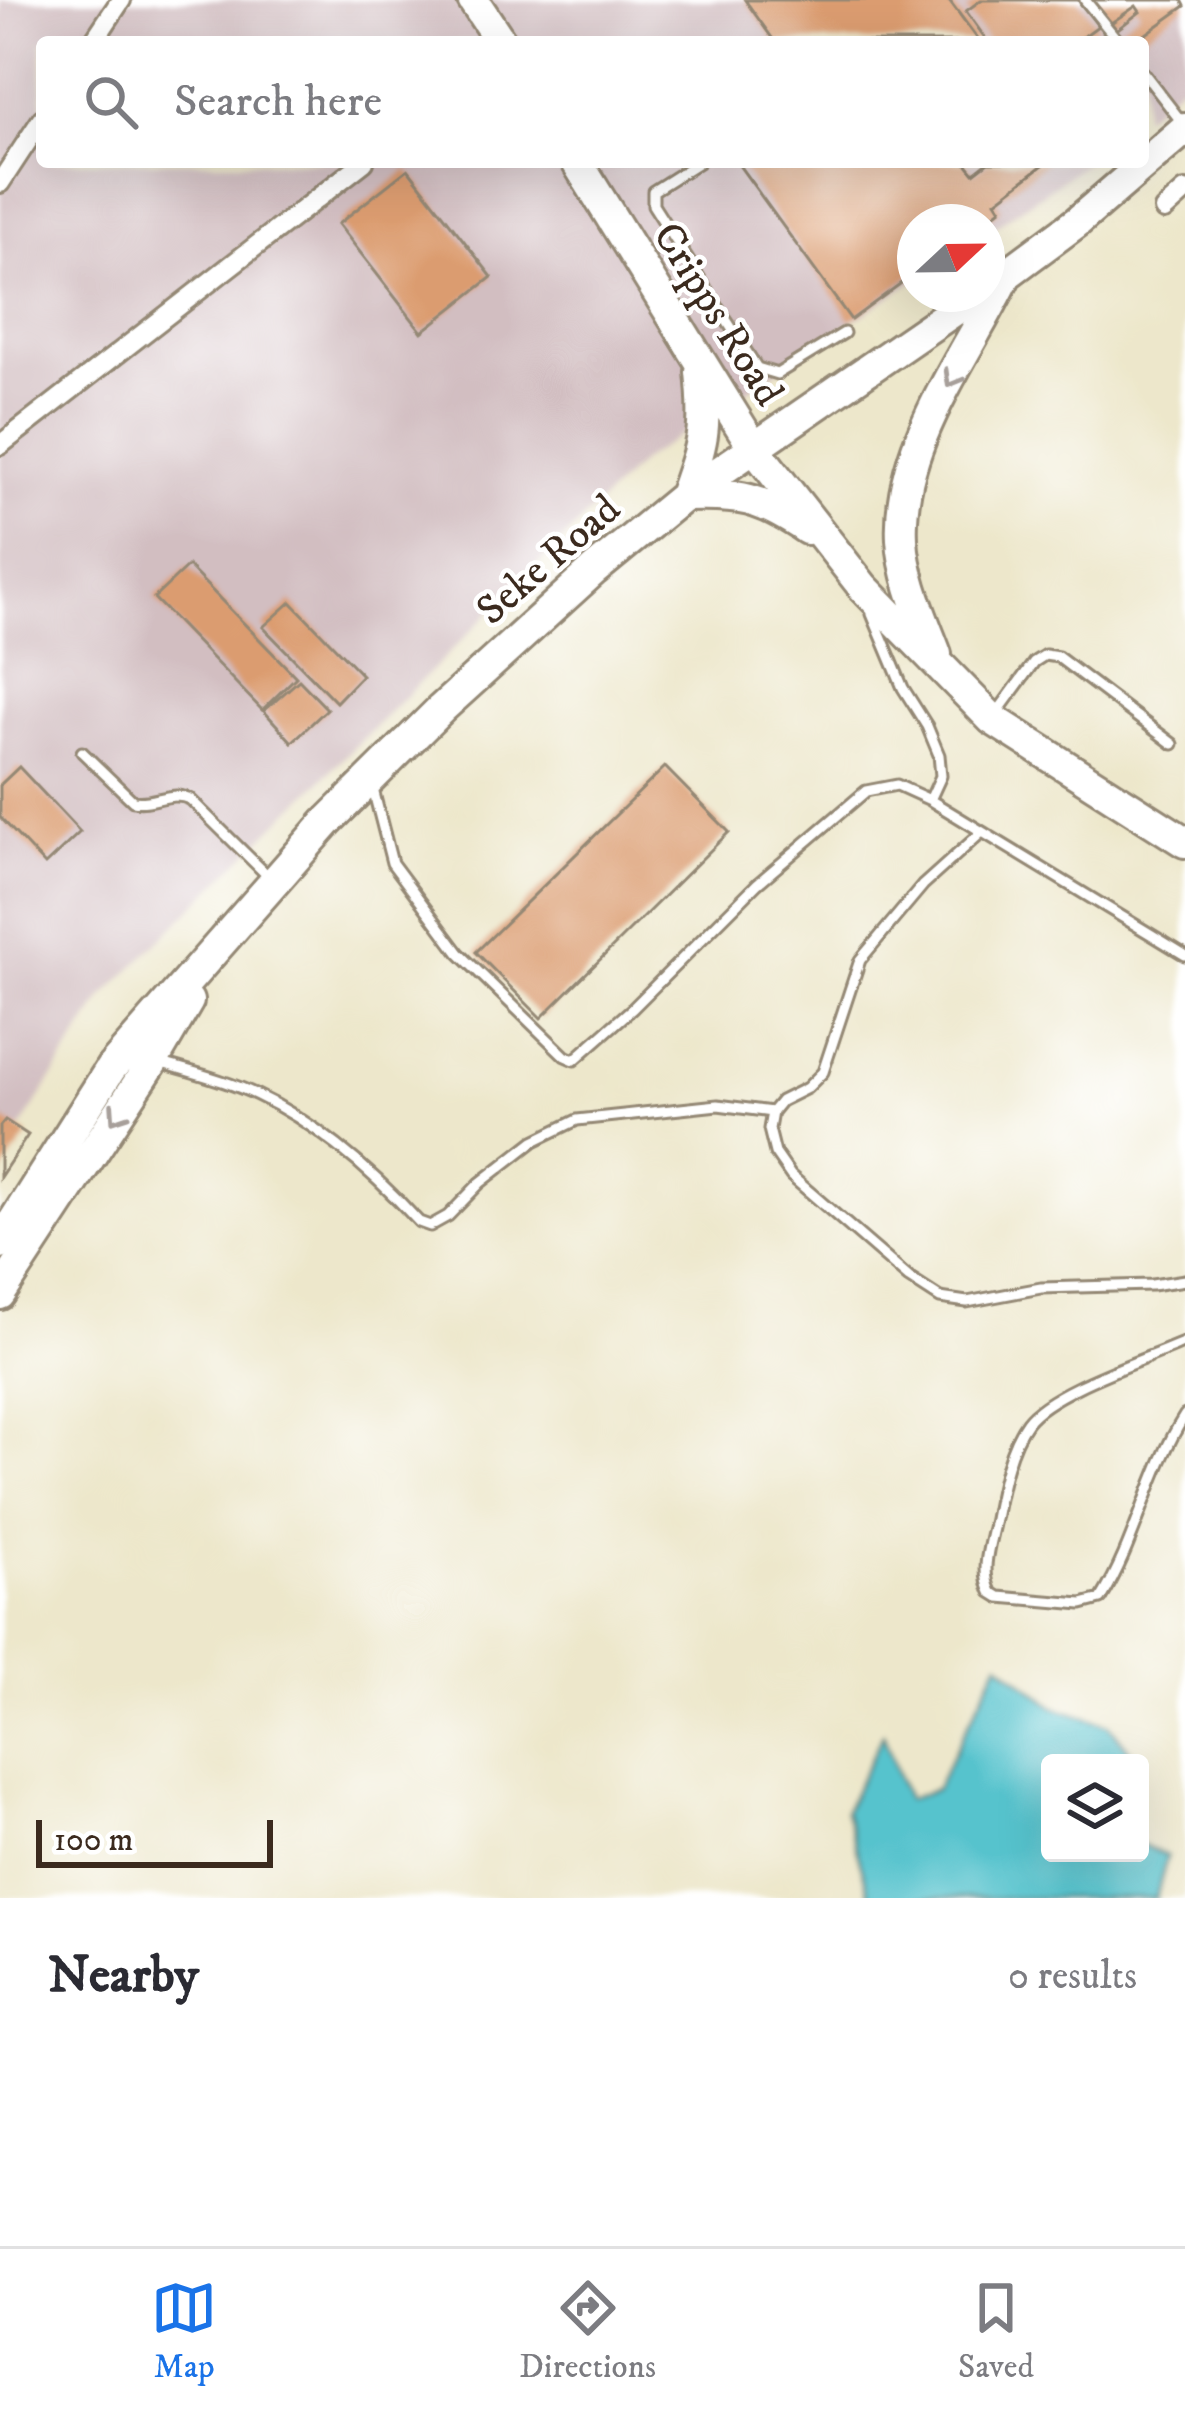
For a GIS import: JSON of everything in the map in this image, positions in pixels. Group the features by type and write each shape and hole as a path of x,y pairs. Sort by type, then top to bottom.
{"main road":[{"path":"473,0 497,36"},
{"path":"1149,159 1185,127"},
{"name":"Cripps Road","path":"582,168 754,448 862,587 992,719 1185,842"},
{"path":"1005,275 1139,168"},
{"name":"Seke Road","path":"0,1243 111,1068 370,779 594,570 684,496 952,312"},
{"path":"943,670 910,585 902,540 904,501 913,460 932,413 981,312"},
{"path":"699,360 706,421 684,496 734,494 755,500 822,539"},
{"name":"Seke Road","path":"0,1294 154,1061 220,943"}],"street":[{"path":"97,36 121,0"},
{"path":"0,183 36,128"},
{"path":"0,445 356,168"},
{"path":"1164,210 1185,191"}],"lane":[{"path":"1085,0 1114,36"},
{"path":"1149,80 1185,127"},
{"path":"689,168 650,196 757,368 777,374 844,333"},
{"path":"862,587 887,653 939,755 941,776 930,800"},
{"path":"992,719 1034,662 1046,655 1058,658 1173,745"},
{"path":"82,752 133,800 173,794 190,800 274,882"},
{"path":"370,779 392,863 459,952 574,1060 757,884 866,790 897,785 930,800 1185,956"},
{"path":"982,832 923,885 860,960 823,1072 772,1112 775,1153 791,1176 909,1278 940,1298 967,1302 1041,1288 1185,1280"},
{"path":"154,1061 256,1094 290,1113 368,1169 419,1222 430,1226 448,1216 533,1141 577,1120 718,1106 772,1112"},
{"path":"1185,1342 1043,1406 1025,1424 1003,1478 984,1571 991,1592 999,1597 1082,1604 1101,1599 1131,1540 1162,1450 1185,1415"}],"shaded area":[{"path":"0,0 1185,0 1185,81 1149,111 1149,36 36,36 36,168 1078,168 1005,219 1005,204 897,204 897,292 644,459 105,995 0,1161"}],"water":[{"path":"999,1662 1054,1707 1109,1724 1132,1754 1041,1754 1041,1862 1149,1862 1149,1848 1167,1856 1156,1898 871,1898 845,1811 883,1734 907,1800 936,1789"}],"building":[{"path":"745,0 949,0 976,36 771,36"},
{"path":"981,0 1079,0 1098,26 1084,36 984,36 966,11"},
{"path":"1090,0 1182,0 1185,6 1143,36 1119,36 1115,31 1140,12 1136,6 1108,25"},
{"path":"741,168 970,168 974,173 980,168 1039,168 998,204 897,204 897,286 851,320"},
{"path":"408,169 492,277 422,332 338,224"},
{"path":"188,566 296,677 262,710 154,598"},
{"path":"291,602 362,675 336,702 263,627"},
{"path":"299,680 327,709 292,742 264,711"},
{"path":"19,767 80,832 45,865 0,817 0,785"},
{"path":"665,767 729,832 541,1018 476,952"},
{"path":"5,1120 28,1135 0,1177 0,1126"}]}
